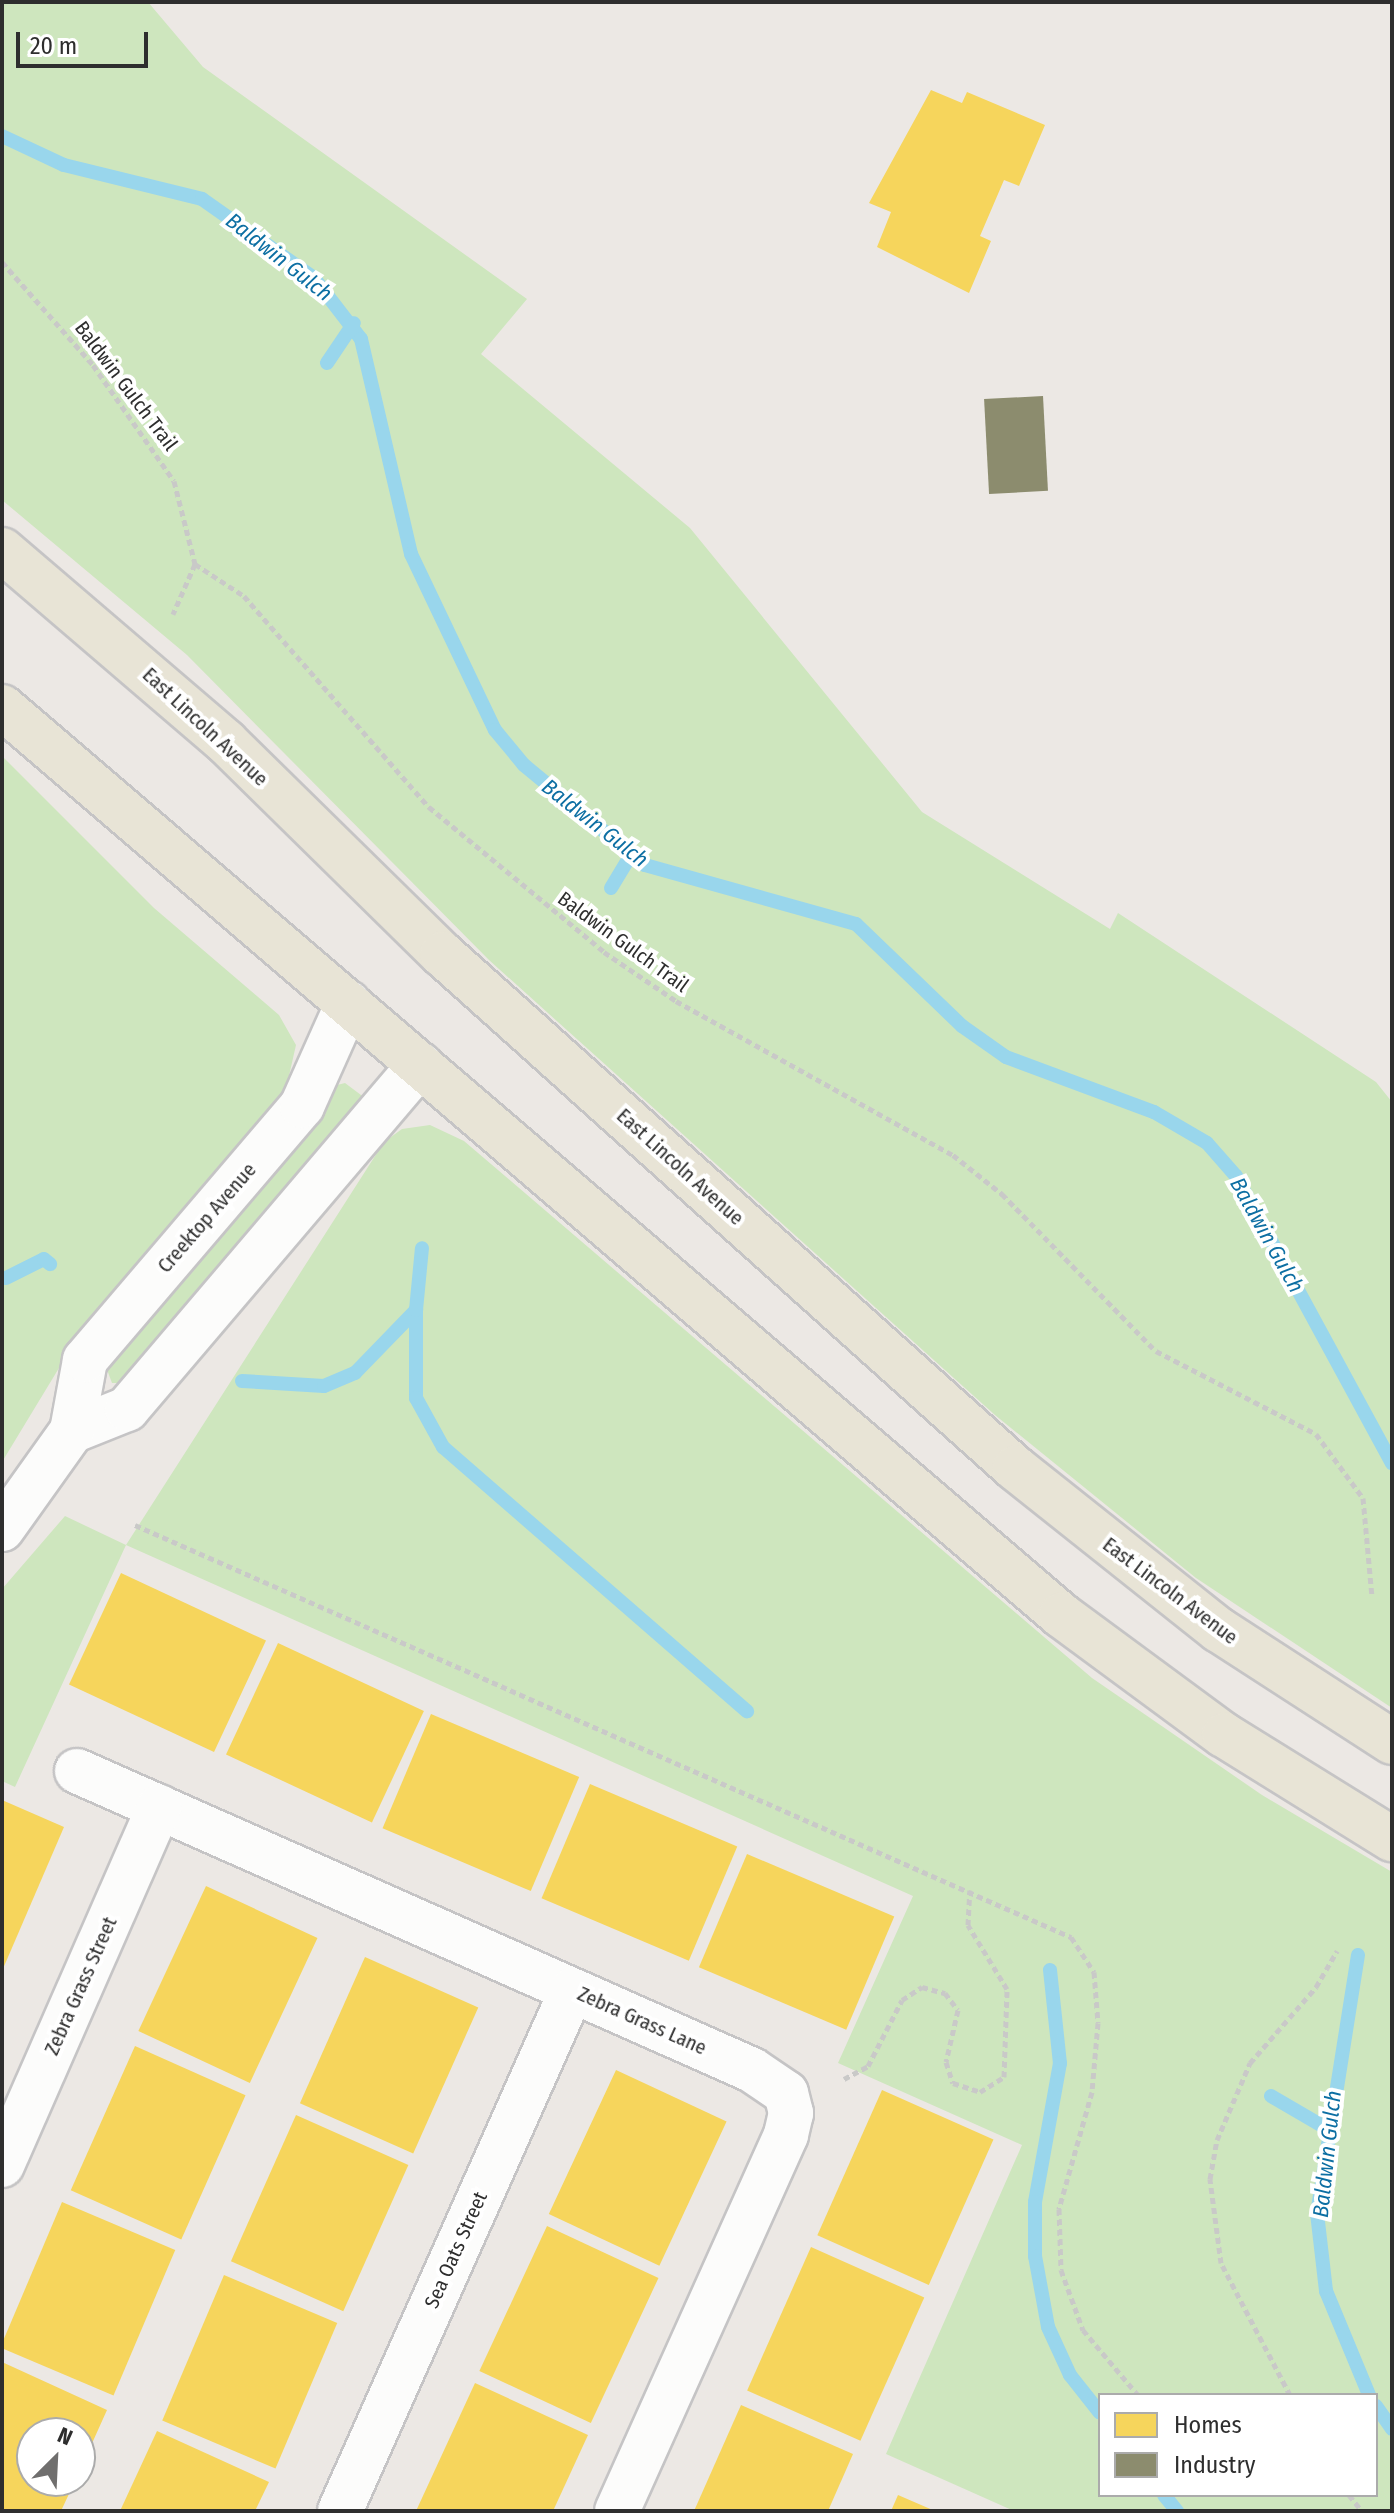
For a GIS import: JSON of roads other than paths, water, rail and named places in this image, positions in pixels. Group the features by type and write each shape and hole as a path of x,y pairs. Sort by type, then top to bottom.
{"main road":[{"name":"East Lincoln Avenue","path":"2,550 226,742 442,954 1027,1478 1207,1622 1392,1742"},
{"path":"2,707 1061,1615 1235,1742 1392,1839"}],"street":[{"name":"Creektop Avenue","path":"2,1529 72,1431 85,1360 302,1106 348,1003"},
{"path":"72,1431 127,1409 420,1065"},
{"name":"Zebra Grass Lane","path":"77,1771 766,2077 786,2093 791,2113 617,2511"},
{"name":"Zebra Grass Street","path":"2,2165 159,1807"},
{"name":"Sea Oats Street","path":"340,2511 572,1990"}],"waterway":[{"name":"Baldwin Gulch","path":"2,136 64,165 202,199 314,278 361,339 411,554 495,730 524,765 645,865 856,924 962,1026 1006,1057 1154,1112 1207,1143 1236,1176 1392,1463"},
{"path":"327,363 354,323"},
{"path":"611,888 630,856"},
{"path":"242,1381 324,1386 355,1373 416,1310 422,1248"},
{"path":"6,1278 44,1259 50,1264"},
{"path":"416,1310 416,1398 443,1447 747,1711"},
{"name":"Baldwin Gulch","path":"1358,1955 1317,2213 1326,2291 1368,2393"},
{"path":"1050,1970 1060,2063 1035,2202 1035,2256 1048,2327 1070,2375 1098,2410"},
{"path":"1271,2096 1326,2128"},
{"name":"Baldwin Gulch","path":"1378,2409 1392,2429"},
{"path":"1166,2497 1177,2511"}]}
